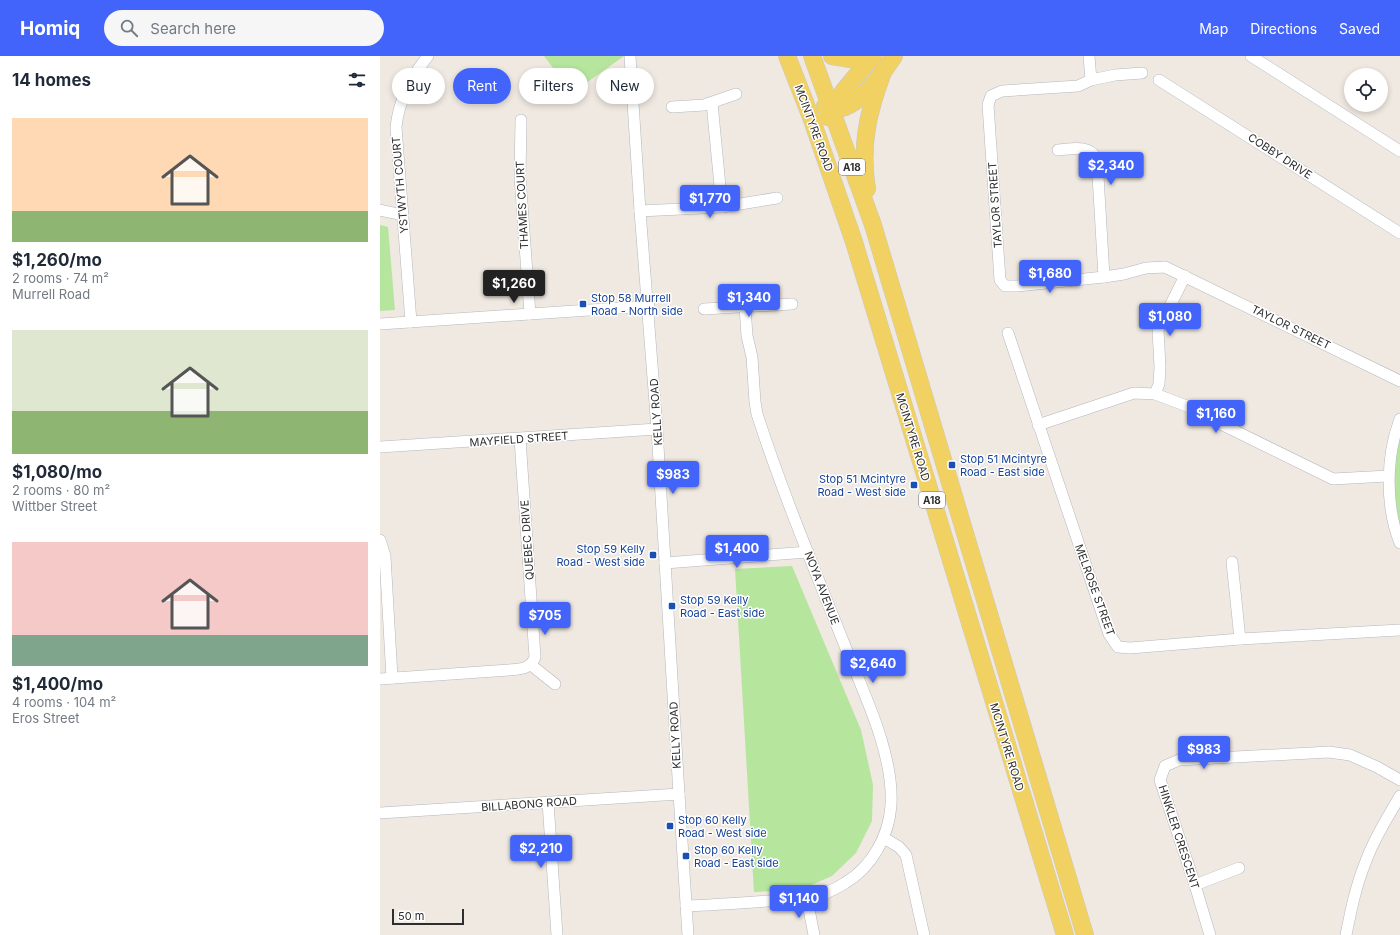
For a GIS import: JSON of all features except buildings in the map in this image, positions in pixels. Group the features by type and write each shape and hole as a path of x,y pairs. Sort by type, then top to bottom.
{"main road":[{"name":"MCINTYRE ROAD","path":"812,56 873,225 1085,935"},
{"path":"832,56 850,59 872,57"},
{"path":"790,62 818,99 831,109 840,109 855,102 864,95 894,56"},
{"path":"854,242 851,209 826,124 831,109 872,57"},
{"name":"MCINTYRE ROAD","path":"790,62 812,120 854,242 1065,935"},
{"path":"873,225 864,174 864,154 868,117 883,72"}],"street":[{"name":"YSTWYTH COURT","path":"411,322 397,145 397,119 400,104 408,85 428,56"},
{"name":"KELLY ROAD","path":"630,56 640,211 658,429 688,935"},
{"path":"1089,56 1091,80"},
{"path":"1251,56 1400,151"},
{"name":"TAYLOR STREET","path":"1142,73 1115,75 1091,80 1078,86 1002,91 991,96 988,105 998,256 1000,280 1005,286 1104,277 1124,274 1146,268 1165,267 1400,380"},
{"name":"COBBY DRIVE","path":"1159,80 1400,233"},
{"path":"672,107 696,106 712,103 736,94"},
{"path":"712,103 722,207"},
{"name":"THAMES COURT","path":"521,120 520,178 530,314"},
{"path":"1058,150 1083,148 1092,152 1097,159 1104,277"},
{"path":"640,211 722,207 777,198"},
{"path":"380,210 403,215"},
{"path":"1155,394 1159,384 1160,366 1158,330 1185,276"},
{"path":"704,309 792,304"},
{"path":"380,324 648,306"},
{"name":"NOYA AVENUE","path":"686,906 807,898 832,890 854,877 863,869 876,852 884,838 889,814 890,794 888,773 882,742 808,552 757,414 752,357 747,336 745,307"},
{"name":"MELROSE STREET","path":"1008,333 1109,634 1118,647 1130,648 1240,639 1400,630"},
{"path":"1038,425 1134,393 1155,394 1192,408 1217,422 1333,479 1388,476"},
{"path":"1400,419 1396,429 1388,476 1392,511 1397,536 1400,543"},
{"name":"MAYFIELD STREET","path":"380,447 658,429"},
{"name":"QUEBEC DRIVE","path":"520,439 535,657 531,665"},
{"path":"380,540 384,556 392,678"},
{"path":"665,563 808,552"},
{"path":"1232,562 1240,639"},
{"path":"380,678 496,672 518,669 531,665 555,684"},
{"name":"HINKLER CRESCENT","path":"1210,935 1195,884 1160,780 1165,766 1179,760 1329,752 1350,755 1400,780"},
{"name":"BILLABONG ROAD","path":"380,813 679,794"},
{"path":"1346,935 1356,889 1366,859 1400,796"},
{"path":"548,802 556,935"},
{"path":"884,838 899,847 906,855 924,935"},
{"path":"1195,884 1239,868"},
{"path":"807,898 814,935"}],"green space":[{"path":"544,56 624,56 607,68 596,68 596,76 588,82 588,68 553,68"},
{"path":"380,225 388,227 395,310 380,311"},
{"path":"1400,419 1400,541 1392,511 1396,429"},
{"path":"792,566 861,730 873,785 872,821 856,853 832,876 802,889 754,892 735,569"}],"place":[{"name":"Stop 58 Murrell Road - North side","path":"583,304"},
{"name":"Stop 51 Mcintyre Road - East side","path":"952,465"},
{"name":"Stop 51 Mcintyre Road - West side","path":"914,485"},
{"name":"Stop 59 Kelly Road - West side","path":"653,555"},
{"name":"Stop 59 Kelly Road - East side","path":"672,606"},
{"name":"Stop 60 Kelly Road - West side","path":"670,826"},
{"name":"Stop 60 Kelly Road - East side","path":"686,856"}]}
